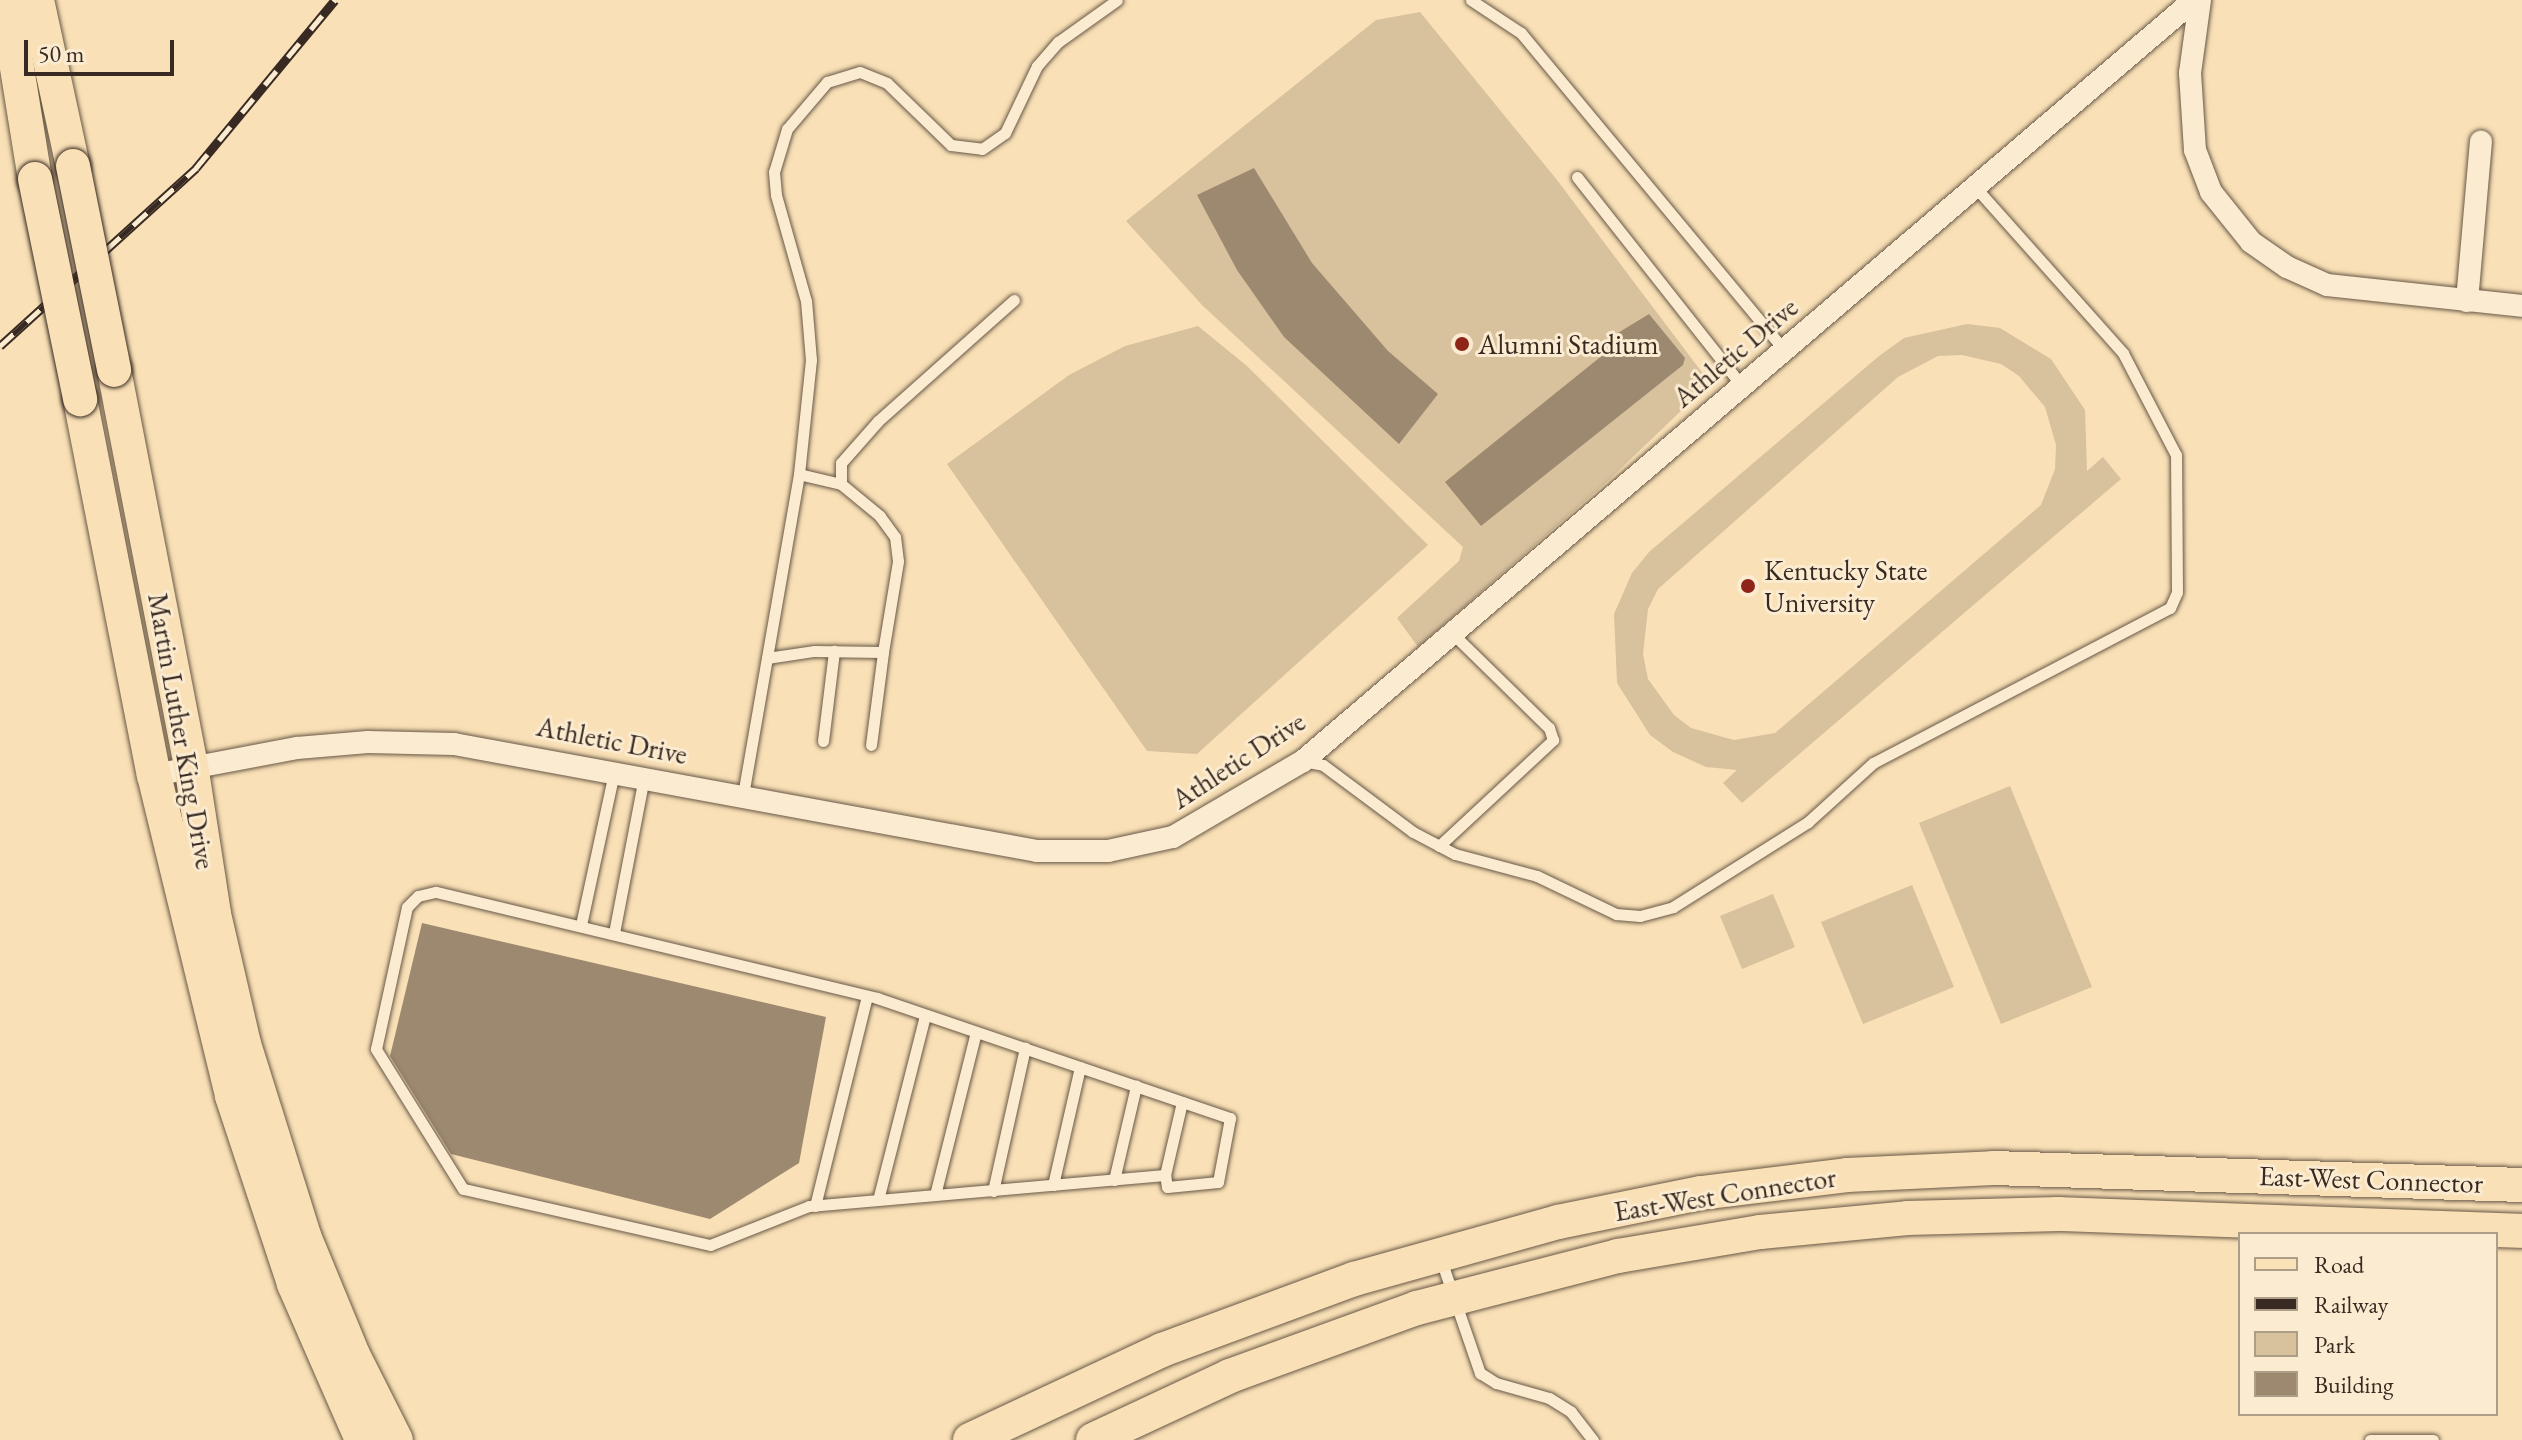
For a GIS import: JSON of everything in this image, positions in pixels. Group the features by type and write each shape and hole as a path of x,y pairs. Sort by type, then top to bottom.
{"main road":[{"name":"Martin Luther King Drive","path":"6,0 35,179 154,775 251,1162 294,1284 362,1440"},
{"name":"Martin Luther King Drive","path":"37,0 114,370 191,765 228,979 277,1160 334,1312 396,1440"},
{"name":"East-West Connector","path":"970,1440 1224,1325 1438,1253 1558,1222 1701,1193 1891,1172 2066,1169 2522,1185"},
{"name":"East-West Connector","path":"1093,1440 1230,1376 1452,1297 1688,1243 1907,1218 2059,1214 2522,1231"}],"street":[{"name":"Athletic Drive","path":"154,775 191,765 368,742 454,744 1037,851 1108,851 1173,837 1303,761 2197,0"},
{"path":"2197,0 2190,73 2191,126 2202,171 2236,226 2268,255 2327,285 2522,306"},
{"path":"2467,301 2481,142"}],"lane":[{"path":"743,795 799,474 810,330 774,172 791,123 827,82 860,72 887,83 951,145 982,149 1005,133 1037,66 1058,42 1117,0"},
{"path":"1471,0 1521,33 1784,350"},
{"path":"1577,177 1742,386"},
{"path":"1303,761 1323,765 1439,846 1506,871 1537,876 1616,914 1640,916 1673,907 1808,822 1873,763 2170,608 2177,592 2176,455 2123,353 1975,187"},
{"path":"841,484 841,463 878,421 1014,300"},
{"path":"799,474 841,484 880,516 895,537 898,561 871,745"},
{"path":"1439,846 1553,740 1549,728 1452,633"},
{"path":"767,658 834,651 883,652"},
{"path":"823,741 834,651"},
{"path":"581,925 614,771"},
{"path":"614,933 644,777"},
{"path":"1165,1175 815,1206 710,1245 463,1189 376,1049 407,907 418,896 436,892 581,925 867,996 1025,1048 1230,1118 1218,1182 1167,1187 1165,1175 1182,1102"},
{"path":"815,1206 867,996"},
{"path":"878,1200 925,1015"},
{"path":"935,1195 976,1032"},
{"path":"993,1191 1025,1048"},
{"path":"1053,1185 1080,1067"},
{"path":"1114,1180 1136,1086"},
{"path":"1438,1253 1480,1373 1496,1383 1549,1398 1571,1412 1593,1440"},
{"path":"2370,1440 2433,1440"}],"green space":[{"name":"Alumni Stadium","path":"1420,12 1557,180 1710,383 1609,480 1418,647 1397,618 1459,561 1463,547 1202,305 1126,221 1376,20"},
{"path":"1967,324 2000,328 2051,359 2085,410 2087,471 2103,457 2121,479 1742,803 1723,783 1737,770 1706,767 1673,752 1650,735 1617,683 1614,614 1632,573 1649,552 1904,338","holes":["1962,355 2001,364 2019,376 2045,407 2056,445 2055,469 2041,505 1775,733 1734,740 1691,728 1674,715 1648,679 1643,654 1648,609 1658,589 1898,377 1938,356"]},
{"path":"1198,326 1247,366 1428,545 1197,754 1147,751 947,464 1069,375 1125,346"},
{"path":"2010,786 2092,987 2001,1024 1919,823"},
{"path":"1912,885 1954,987 1863,1024 1821,922"},
{"path":"1773,894 1795,947 1742,969 1720,916"}],"building":[{"path":"1254,168 1312,263 1388,351 1438,394 1399,444 1284,337 1237,270 1197,195"},
{"path":"1649,314 1685,358 1683,365 1481,526 1445,482 1614,346 1608,339"},
{"path":"422,923 826,1017 799,1163 710,1219 451,1154 390,1056"}],"railway":[{"path":"0,346 196,168 335,0"}],"place":[{"name":"Alumni Stadium","path":"1462,344"},
{"name":"Kentucky State University","path":"1748,586"}]}
